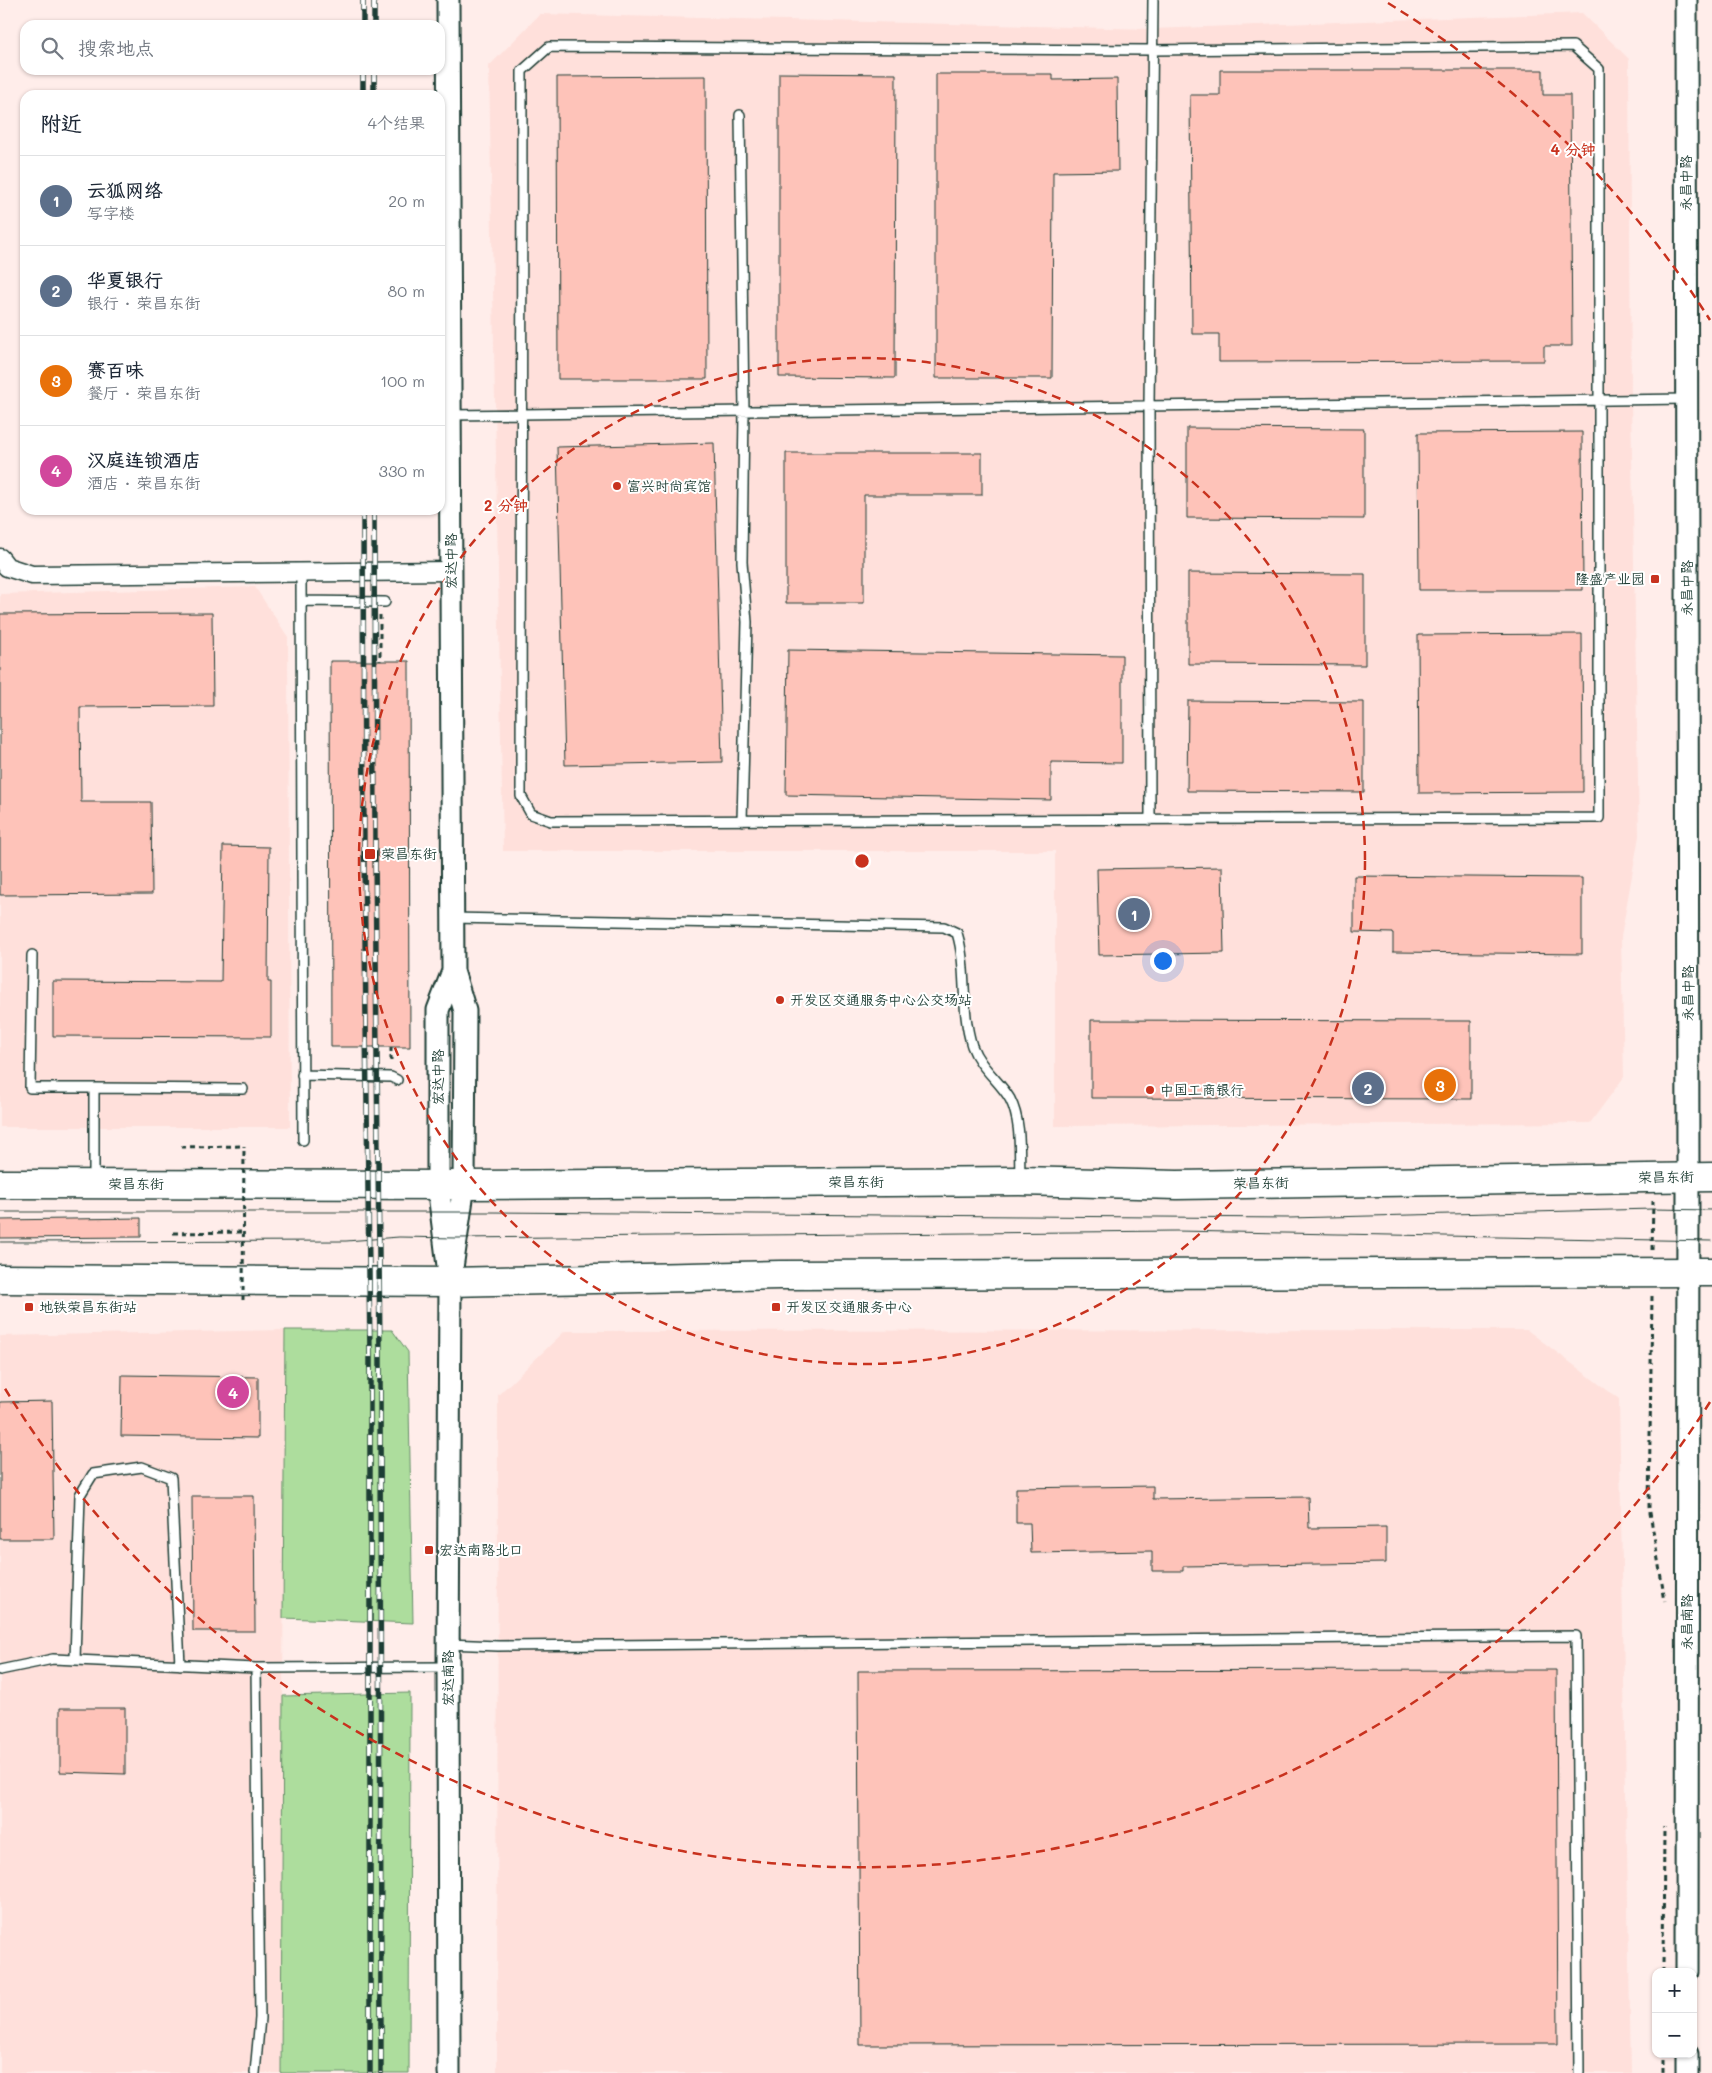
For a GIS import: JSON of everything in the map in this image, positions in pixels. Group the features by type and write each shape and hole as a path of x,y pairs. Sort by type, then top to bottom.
{"main road":[{"name":"荣昌东街","path":"0,1184 451,1185 1020,1181 1177,1184 1700,1176"},
{"path":"0,1279 450,1282 780,1276 1699,1273"}],"street":[{"name":"宏达中路","path":"448,0 452,918 453,971 465,1011 451,1185 450,1282"},
{"name":"永昌中路","path":"1686,0 1687,399 1700,1176 1699,1273"},
{"path":"0,558 7,567 32,574 451,570"},
{"name":"永昌南路","path":"1687,1968 1699,1273"},
{"name":"宏达南路","path":"449,2073 448,1644 450,1282"},
{"path":"1687,2058 1687,2073"}],"lane":[{"path":"1150,820 1148,406 1153,0"},
{"path":"1573,46 1599,69 1598,400 1599,818 551,821 531,814 521,796 522,71 549,47 1152,50 1573,46"},
{"path":"740,115 744,411 742,562 747,622 742,821"},
{"path":"451,415 1687,399"},
{"path":"301,572 303,1140"},
{"path":"301,601 383,602"},
{"path":"452,918 944,928 957,933 962,949 964,1004 972,1047 987,1072 1010,1099 1018,1126 1020,1181"},
{"path":"32,954 30,1088 243,1089"},
{"path":"302,1075 391,1078 397,1080"},
{"path":"94,1088 94,1184"},
{"path":"75,1660 80,1495 93,1474 142,1466 171,1478 180,1665"},
{"path":"448,1644 508,1646 1576,1636 1579,2073"},
{"path":"0,1670 54,1659 256,1668 448,1667"},
{"path":"255,2073 260,2018 256,1668"}],"path":[{"path":"380,661 383,602"},
{"path":"181,1147 244,1146 243,1300"},
{"path":"1665,1602 1649,1507 1652,1201 1700,1176"},
{"path":"173,1233 243,1232"},
{"path":"1664,1822 1664,1968"},
{"path":"1663,2058 1663,2073"}],"shaded area":[{"path":"1582,13 1629,59 1631,400 1639,836 1621,937 1624,1077 1590,1123 1055,1126 1055,851 503,851 489,66 540,14 1152,29"},
{"path":"255,587 288,637 290,1127 0,1127 0,594"},
{"path":"285,1330 281,2073 0,2073 0,1336"},
{"path":"1527,1330 1619,1399 1631,2073 497,2073 498,1395 565,1331"}],"green space":[{"path":"285,1330 392,1330 408,1352 413,1623 283,1618"},
{"path":"410,1693 409,2073 281,2073 283,1696"}],"building":[{"path":"1220,70 1543,70 1543,95 1570,95 1572,346 1544,346 1544,361 1219,362 1219,334 1192,334 1190,95 1220,95"},
{"path":"779,73 896,74 895,378 779,377"},
{"path":"936,74 1053,74 1053,80 1117,79 1118,171 1053,172 1052,378 936,378"},
{"path":"706,76 707,379 558,379 557,77"},
{"path":"1187,428 1364,429 1364,519 1187,518"},
{"path":"1582,432 1583,590 1419,590 1418,433"},
{"path":"714,443 722,762 565,765 557,447"},
{"path":"786,453 982,453 982,495 864,495 864,603 786,603"},
{"path":"1188,573 1365,574 1365,665 1188,664"},
{"path":"212,613 213,706 80,707 81,802 151,802 152,894 0,895 0,614"},
{"path":"1582,634 1583,792 1419,793 1418,635"},
{"path":"788,650 1122,655 1122,763 1051,762 1051,800 786,795"},
{"name":"荣昌东街","path":"330,661 409,661 410,1047 331,1047"},
{"path":"1188,701 1364,702 1364,792 1187,791"},
{"path":"223,846 269,847 268,982 271,982 271,1037 53,1036 53,981 221,982"},
{"path":"1222,867 1224,953 1099,955 1097,869"},
{"path":"1354,876 1582,878 1582,954 1393,952 1393,933 1354,932"},
{"path":"1091,1020 1471,1021 1471,1099 1091,1098"},
{"path":"141,1218 141,1237 0,1238 0,1220"},
{"path":"122,1375 258,1377 258,1438 121,1436"},
{"path":"52,1401 54,1539 0,1539 0,1402"},
{"path":"1153,1486 1153,1499 1308,1497 1309,1528 1386,1527 1386,1563 1183,1566 1183,1571 1152,1571 1152,1551 1031,1553 1030,1523 1016,1523 1016,1488"},
{"path":"192,1496 254,1496 255,1631 193,1631"},
{"path":"1556,1670 1558,2044 860,2045 858,1671"},
{"path":"60,1708 125,1708 125,1774 60,1772"}],"tram line":[{"path":"0,1212 489,1212 1289,1218 1653,1209 1712,1210"},
{"path":"0,1242 346,1241 399,1237 1176,1231 1712,1241"}],"railway":[{"path":"363,0 363,20"},
{"path":"374,0 374,20"},
{"path":"363,75 363,90"},
{"path":"374,75 374,90"},
{"path":"363,515 364,854 370,1355 370,2073"},
{"path":"374,515 380,1355 381,2073"}],"place":[{"name":"富兴时尚宾馆","path":"617,486"},
{"name":"隆盛产业园","path":"1655,579"},
{"name":"荣昌东街","path":"370,854"},
{"name":"云狐网络","path":"1134,914"},
{"name":"开发区交通服务中心公交场站","path":"780,1000"},
{"name":"赛百味","path":"1440,1085"},
{"name":"华夏银行","path":"1368,1088"},
{"name":"中国工商银行","path":"1150,1090"},
{"name":"地铁荣昌东街站","path":"29,1307"},
{"name":"开发区交通服务中心","path":"776,1307"},
{"name":"汉庭连锁酒店","path":"233,1392"},
{"name":"宏达南路北口","path":"429,1550"}]}
